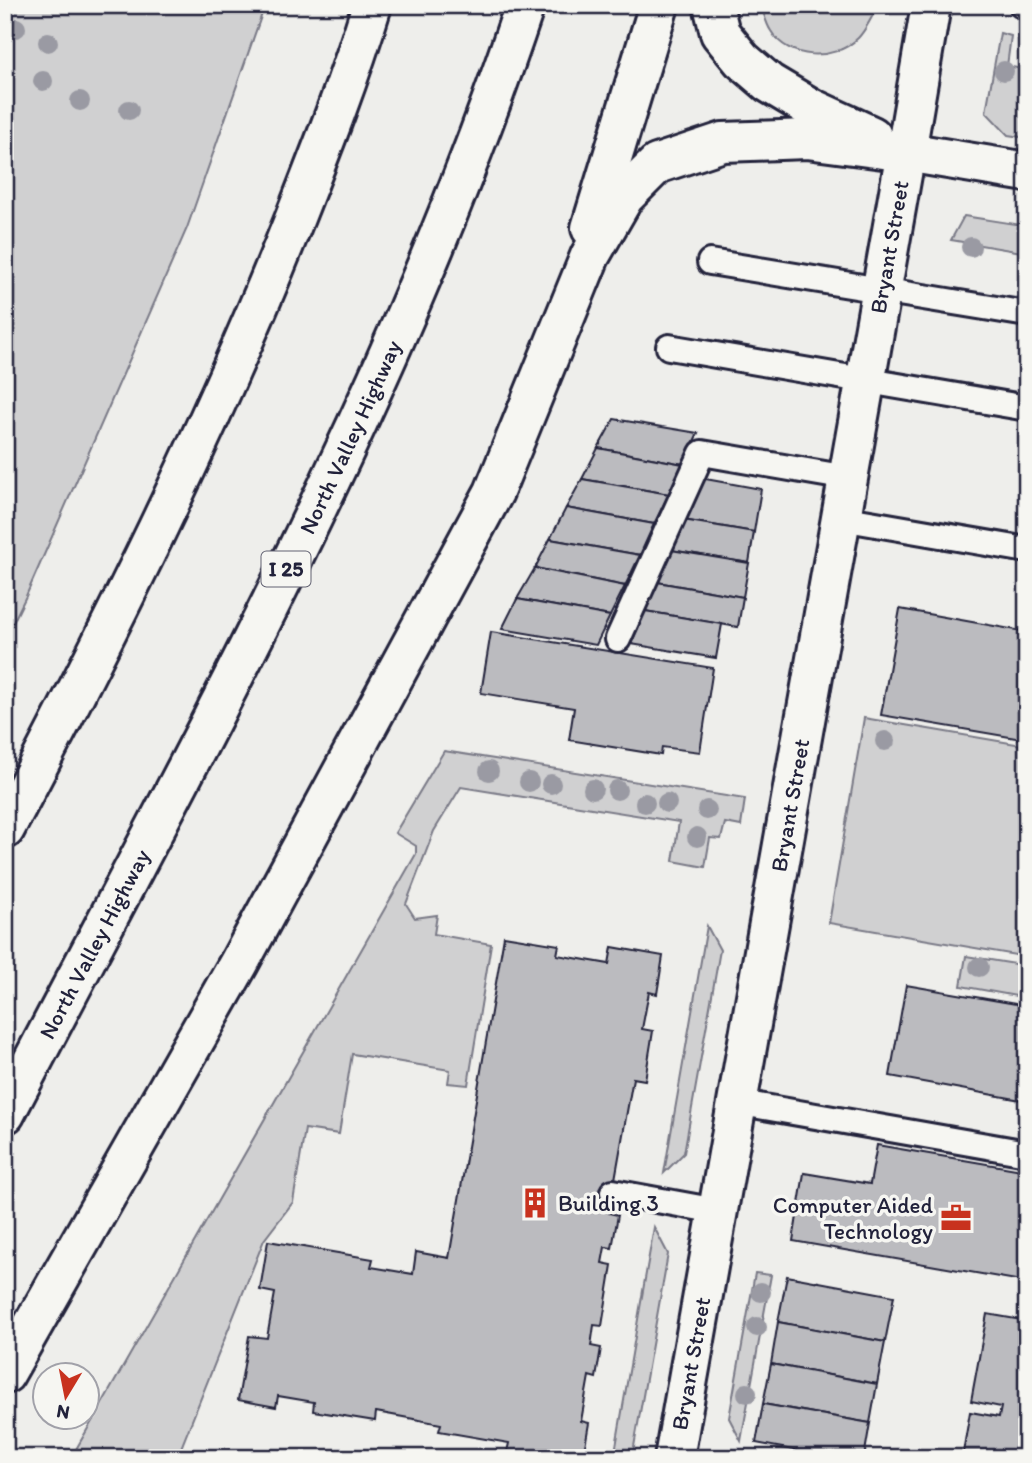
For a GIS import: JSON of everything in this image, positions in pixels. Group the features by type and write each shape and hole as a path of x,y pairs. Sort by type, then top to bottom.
{"main road":[{"path":"322,149 361,5"},
{"path":"5,829 69,708 194,454 265,293 322,149 372,5"},
{"name":"North Valley Highway","path":"5,1114 186,772 377,378 452,201 525,5"},
{"path":"552,354 659,5"},
{"path":"713,5 720,33 742,60 769,83 811,108 906,152"},
{"name":"Bryant Street","path":"674,1458 931,5"},
{"path":"5,1374 239,963 494,492 590,256 624,197 657,164 723,142 807,139 1027,172"}],"lane":[{"path":"710,262 1027,314"},
{"path":"669,347 1027,408"},
{"path":"618,639 702,453 848,478"},
{"path":"841,518 1027,550"},
{"path":"736,1102 1027,1153"},
{"path":"613,1192 717,1211"}],"shaded area":[{"path":"5,5 265,5 187,228 5,639"},
{"path":"761,5 878,5 864,31 848,46 824,54 812,54 788,48 779,41 769,28"},
{"path":"1000,33 1011,36 1007,66 1027,70 1027,138 1008,135 986,112"},
{"path":"964,216 1027,226 1027,253 951,240"},
{"path":"864,718 1027,746 1027,957 829,923"},
{"path":"444,751 745,799 741,826 725,823 721,839 710,838 705,867 673,861 679,822 461,787 434,831 406,904 415,918 437,915 434,934 491,944 468,1085 448,1083 450,1070 352,1054 339,1134 305,1129 293,1202 264,1240 177,1458 71,1458 86,1432 102,1432 102,1404 416,854 416,846 395,833"},
{"path":"707,926 720,950 684,1153 664,1173"},
{"path":"966,956 1027,966 1027,998 961,986"},
{"path":"654,1227 668,1254 632,1458 614,1458"},
{"path":"755,1273 771,1275 741,1441 729,1418"}],"building":[{"path":"614,419 698,433 683,464 598,448"},
{"path":"598,448 683,464 669,494 582,479"},
{"path":"700,478 761,489 754,532 683,520"},
{"path":"582,479 669,494 654,524 566,508"},
{"path":"566,508 654,524 640,555 550,539"},
{"path":"683,520 754,532 749,563 671,550"},
{"path":"550,539 640,555 625,586 535,568"},
{"path":"671,550 749,563 743,597 657,582"},
{"path":"535,568 625,586 610,616 517,599"},
{"path":"657,582 743,597 738,627 645,611"},
{"path":"517,599 610,616 596,645 502,629"},
{"path":"900,609 1027,632 1027,740 881,715"},
{"path":"645,611 722,624 716,658 631,644"},
{"path":"491,632 713,668 700,752 662,747 661,755 569,740 574,708 481,693"},
{"name":"Building 3","path":"504,936 559,945 557,955 609,964 612,947 663,956 657,994 649,992 642,1029 653,1031 645,1080 633,1078 609,1213 618,1215 612,1248 605,1247 602,1263 612,1265 602,1326 594,1325 591,1346 601,1348 596,1378 589,1376 581,1421 589,1423 583,1458 540,1458 507,1452 509,1443 439,1431 441,1424 376,1412 375,1421 313,1411 314,1402 278,1396 276,1407 238,1400 249,1336 267,1338 275,1293 260,1290 268,1241 373,1259 371,1267 413,1274 416,1252 449,1258"},
{"path":"906,985 1027,1006 1027,1070 1021,1100 890,1076"},
{"path":"877,1145 1027,1171 1027,1282 793,1241 804,1173 870,1184"},
{"path":"787,1276 894,1296 885,1342 778,1322"},
{"path":"987,1314 1027,1321 1027,1458 962,1458 970,1412 999,1417 1001,1407 971,1401"},
{"path":"778,1322 885,1342 877,1384 771,1364"},
{"path":"771,1364 877,1384 870,1423 763,1404"},
{"path":"763,1404 870,1423 864,1458 835,1458 756,1443"}],"place":[{"name":"Building 3","path":"535,1203"},
{"name":"Computer Aided Technology","path":"956,1218"}]}
